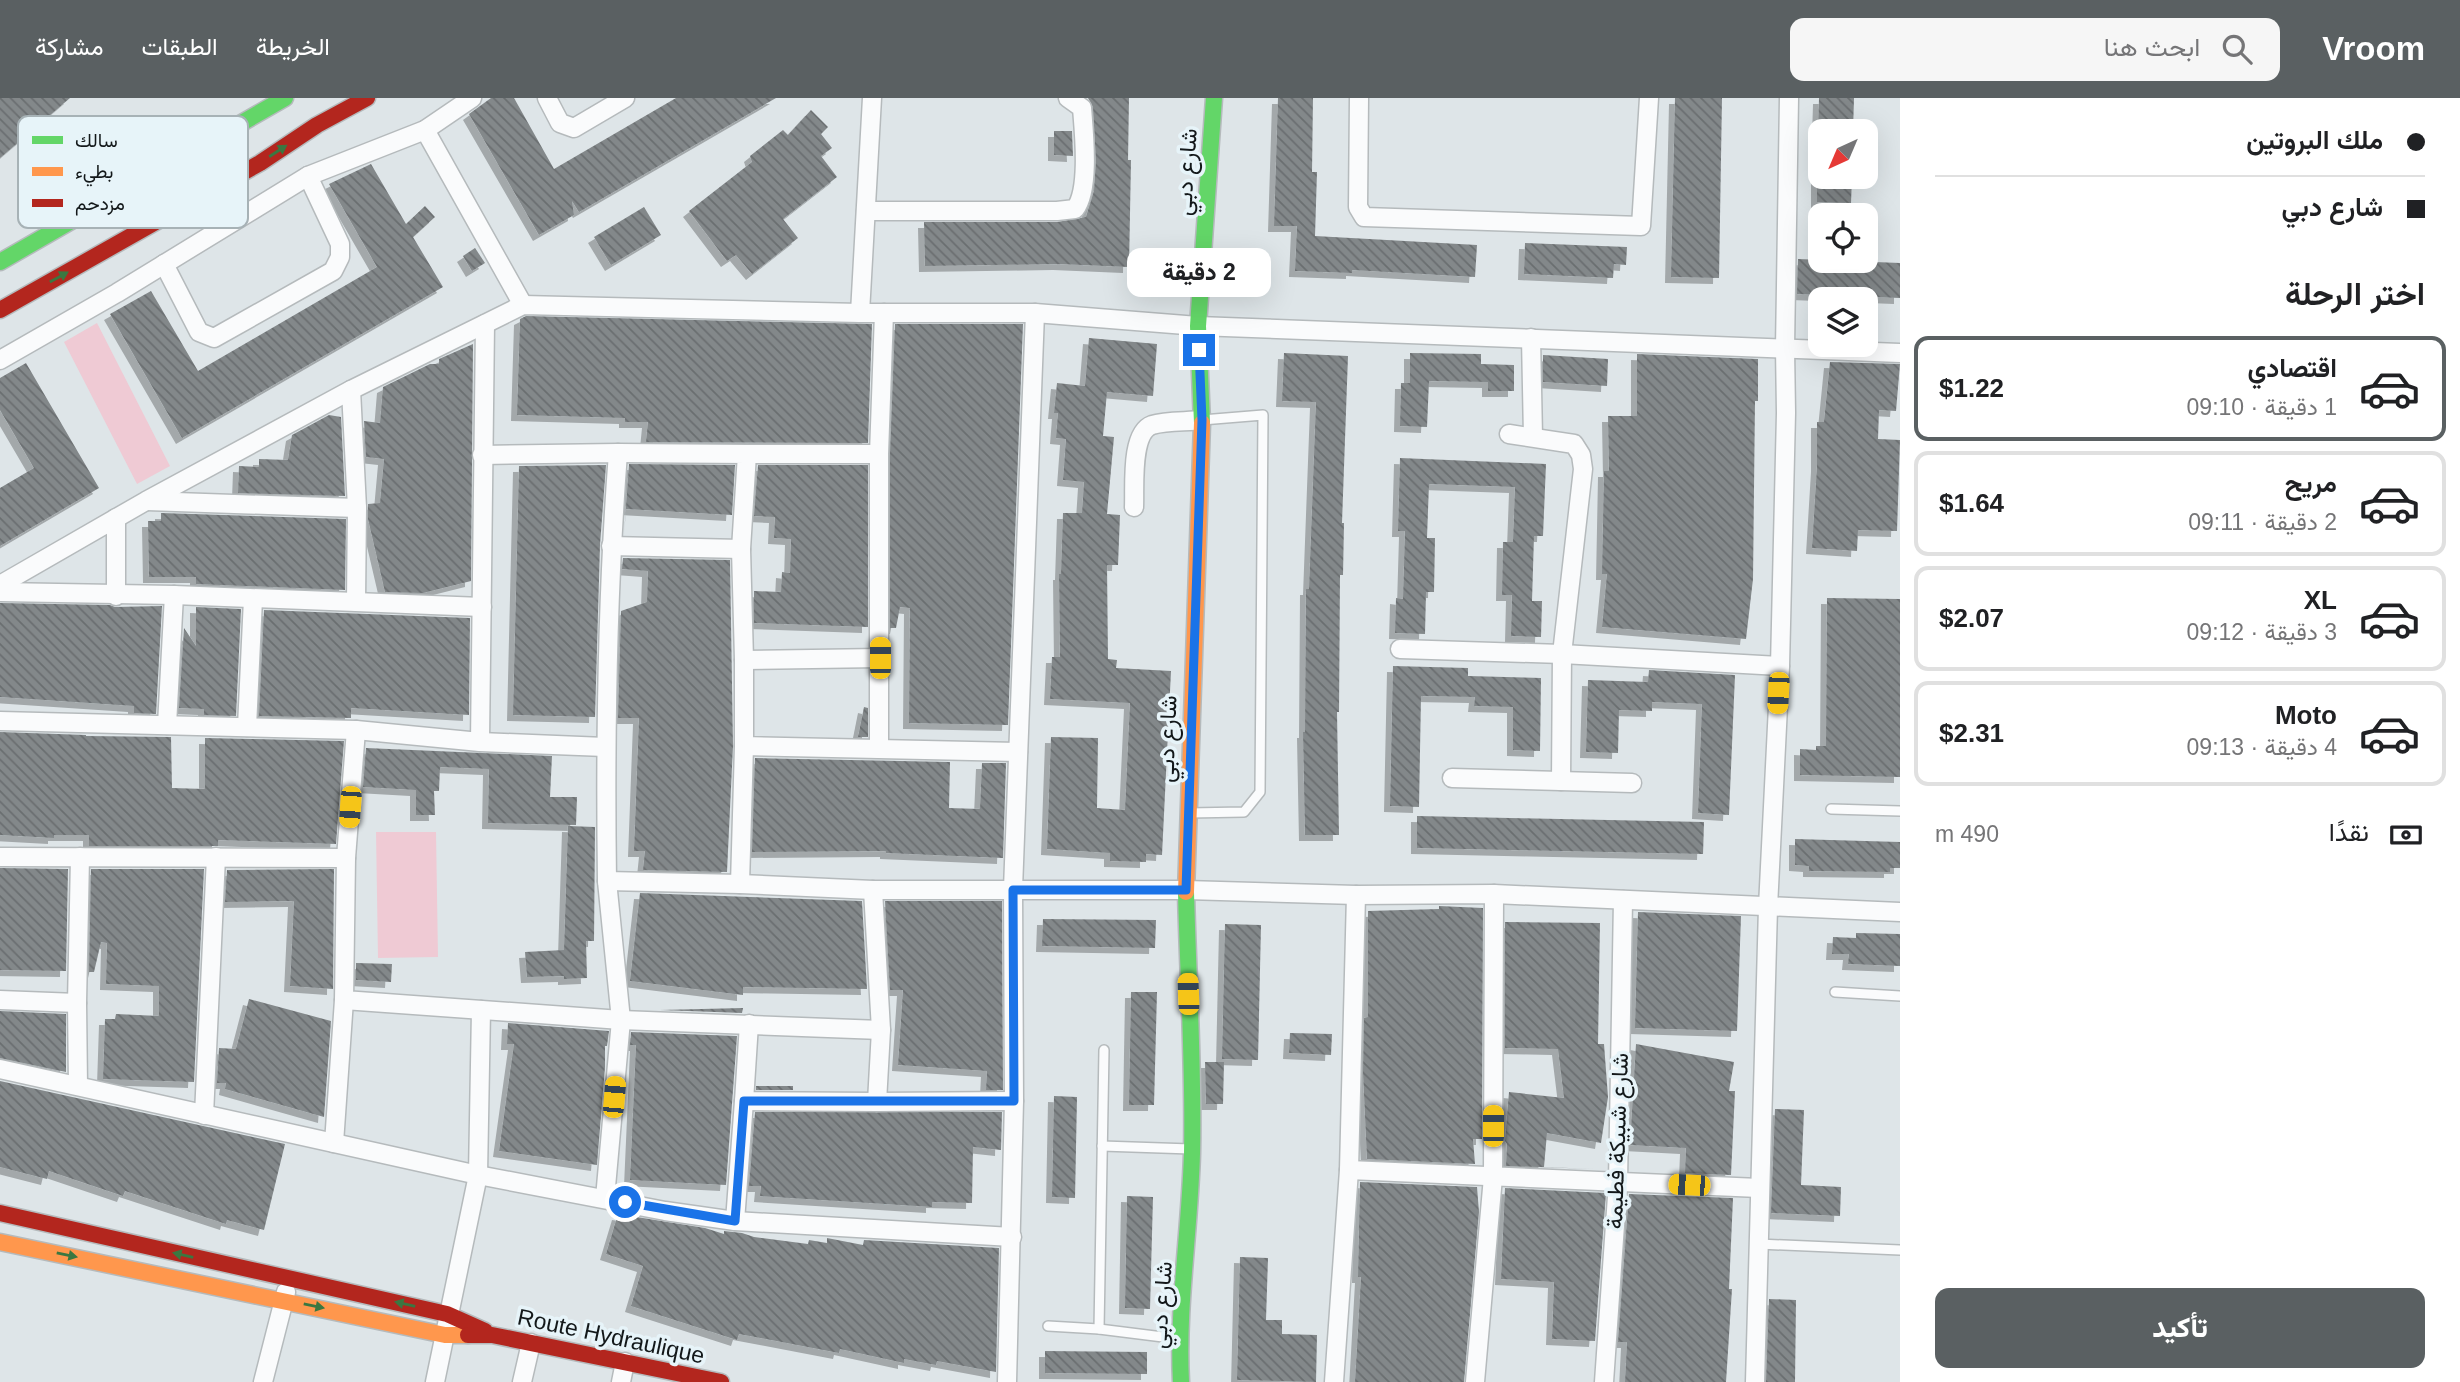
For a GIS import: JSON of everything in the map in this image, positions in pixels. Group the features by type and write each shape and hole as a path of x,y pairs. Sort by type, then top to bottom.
{"main road":[{"path":"248,119 285,98"},
{"path":"248,170 317,125 367,98"},
{"name":"شارع دبي","path":"1181,1382 1179,1339 1189,1231 1192,1150 1186,890 1202,420 1198,326 1214,98"},
{"path":"0,262 59,228"},
{"path":"0,310 145,228"},
{"path":"0,1213 447,1314 492,1335"},
{"path":"0,1242 445,1335 492,1335"},
{"name":"Route Hydraulique","path":"492,1335 721,1382"}],"street":[{"path":"248,213 308,176 425,130 472,98"},
{"path":"547,98 560,123 569,128 574,128 625,98"},
{"path":"860,313 872,98"},
{"path":"866,211 1074,209 1081,196 1083,127 1082,108 1069,98"},
{"path":"1359,98 1358,207 1364,217 1642,226 1648,98"},
{"path":"1755,1382 1759,1188 1780,666 1789,98"},
{"path":"425,130 523,304"},
{"path":"164,264 199,332 214,338 333,271 340,257 340,244 308,176"},
{"path":"0,360 223,228"},
{"path":"0,585 146,500 351,390 523,304 860,313 1035,313 1198,326 1900,352"},
{"path":"879,748 879,454 884,313"},
{"path":"1007,1382 1014,1101 1013,890 1035,313"},
{"path":"480,742 485,324"},
{"path":"1531,338 1532,437"},
{"path":"351,390 357,508 356,601"},
{"path":"1134,507 1137,442 1143,431 1152,425 1202,420"},
{"path":"1509,434 1574,444 1581,455 1583,469 1562,654 1561,781"},
{"path":"605,1198 621,1020 607,881 605,747 611,546 618,453"},
{"path":"740,884 744,746 741,549 747,454"},
{"path":"482,455 879,454"},
{"path":"146,500 357,508"},
{"path":"116,518 116,596"},
{"path":"611,546 741,549"},
{"path":"0,592 174,595 482,607"},
{"path":"167,725 174,595"},
{"path":"247,727 253,599"},
{"path":"1399,649 1562,654 1780,666"},
{"path":"744,660 880,658"},
{"path":"0,720 356,730 480,742 605,747"},
{"path":"334,1143 344,1000 346,858 356,730"},
{"path":"744,746 1018,752"},
{"path":"1452,778 1632,783"},
{"path":"0,857 346,858"},
{"path":"78,1085 80,857"},
{"path":"205,1115 216,857"},
{"path":"607,881 873,890 1494,894 1900,912"},
{"path":"873,890 881,1030 877,1102"},
{"path":"1475,1382 1493,1177 1494,894"},
{"path":"1334,1382 1349,1170 1356,895"},
{"name":"شارع شبيكة فطيمة","path":"1604,1382 1618,1182 1623,900"},
{"path":"0,1000 77,1003"},
{"path":"344,1000 621,1020 881,1030"},
{"path":"435,1382 478,1175 481,1010"},
{"path":"735,1221 749,1024"},
{"path":"0,1069 478,1175 665,1211 735,1221 1012,1237"},
{"path":"744,1101 1014,1101"},
{"path":"1349,1170 1759,1188"},
{"path":"263,1382 289,1278"},
{"path":"522,1382 531,1343"},
{"path":"621,1382 625,1362"}],"lane":[{"path":"1187,813 1244,812 1260,792 1263,415 1202,420"},
{"path":"1831,808 1900,811"},
{"path":"1835,992 1900,996"},
{"path":"1099,1329 1104,1050"},
{"path":"1102,1146 1192,1150"},
{"path":"1759,1244 1900,1250"},
{"path":"1048,1326 1179,1339"}],"shaded area":[{"path":"97,323 170,466 137,484 64,342"},
{"path":"376,832 436,832 438,957 378,958"}],"building":[{"path":"0,98 70,98 49,116 18,116 18,143 0,158"},
{"path":"491,98 514,98 554,169 676,98 776,98 579,212 572,201 574,215 539,235 469,114"},
{"path":"1088,98 1129,98 1129,267 1059,264 925,266 924,222 1057,222 1086,217 1094,191 1096,161 1093,107"},
{"path":"1278,98 1313,98 1312,172 1317,172 1315,236 1477,245 1475,277 1352,270 1352,273 1295,271 1297,226 1274,226"},
{"path":"1675,98 1722,98 1719,278 1671,277"},
{"path":"1819,98 1854,98 1853,119 1818,119"},
{"path":"811,110 828,127 821,134 832,148 821,156 837,177 783,219 798,238 752,274 736,255 727,261 689,211 752,162 750,156 783,130 788,135"},
{"path":"1054,131 1072,131 1073,156 1054,155"},
{"path":"371,164 406,224 425,206 435,217 413,237 443,287 182,438 110,314 151,291 198,371 377,267 329,184"},
{"path":"1817,189 1852,189 1851,203 1817,202"},
{"path":"644,207 661,235 611,265 594,237"},
{"path":"1525,243 1627,247 1626,265 1614,264 1613,278 1524,274"},
{"path":"475,248 485,263 472,271 463,256"},
{"path":"1798,259 1808,259 1808,273 1878,273 1878,262 1900,263 1900,298 1878,297 1878,287 1808,287 1808,294 1797,294"},
{"path":"526,316 872,324 868,443 646,442 648,422 625,422 625,418 517,415 520,319"},
{"path":"895,324 1023,324 1008,725 909,723 910,608 900,607 896,628 890,628 890,454"},
{"path":"1089,338 1157,344 1153,396 1107,392 1103,436 1114,437 1107,514 1120,515 1118,565 1107,565 1108,659 1117,660 1116,668 1171,671 1162,855 1146,854 1146,862 1110,861 1110,853 1047,849 1051,737 1098,738 1097,808 1125,810 1130,703 1050,699 1052,657 1060,657 1059,574 1063,513 1082,513 1084,482 1063,480 1066,439 1056,438 1058,413 1054,413 1057,383 1085,386"},
{"path":"473,344 471,581 423,593 385,592 368,519 368,504 380,503 384,459 366,457 364,421 380,423 383,387 430,364 439,364 439,359"},
{"path":"1284,353 1348,356 1337,712 1339,835 1305,835 1303,732 1306,589 1309,589 1316,402 1282,401"},
{"path":"1410,353 1481,354 1481,364 1514,365 1514,391 1488,391 1488,382 1429,381 1427,427 1400,426 1401,383 1410,383"},
{"path":"1637,354 1758,359 1753,579 1746,639 1602,627 1607,574 1602,574 1604,471 1609,471 1608,416 1637,416"},
{"path":"1543,355 1608,359 1607,386 1543,382"},
{"path":"1830,362 1900,364 1896,411 1879,410 1878,439 1900,440 1897,531 1858,530 1857,551 1812,548 1817,422 1824,422"},
{"path":"26,363 99,488 0,546 0,488 34,468 0,410 0,378"},
{"path":"329,415 341,417 345,496 238,493 239,466 259,467 259,459 288,460 292,435"},
{"path":"1400,458 1546,464 1543,536 1534,536 1532,601 1542,601 1541,637 1511,636 1512,595 1502,595 1503,542 1513,542 1515,487 1429,484 1427,538 1435,538 1434,592 1426,592 1425,634 1395,633 1396,598 1403,599 1405,531 1398,531"},
{"path":"629,464 735,465 732,515 626,509 624,535"},
{"path":"606,465 600,545 595,717 513,715 519,466"},
{"path":"758,465 868,465 868,627 754,623 754,591 781,592 782,572 790,573 791,539 774,538 775,517 754,516"},
{"path":"161,513 346,519 345,590 196,584 196,577 149,577 148,521 161,521"},
{"path":"623,558 730,560 733,746 727,872 643,870 645,851 634,851 639,718 618,718 621,611 647,602 648,571 622,569"},
{"path":"1827,598 1900,599 1900,777 1800,775 1800,749 1816,750 1816,746 1826,746"},
{"path":"0,603 162,606 156,714 134,713 134,706 0,697"},
{"path":"196,607 241,609 236,716 204,715 204,709 179,708 184,628 196,646"},
{"path":"264,610 470,618 469,715 351,708 351,718 259,716"},
{"path":"1393,666 1468,668 1468,676 1541,678 1540,751 1513,750 1513,707 1474,706 1475,697 1421,696 1419,807 1390,806"},
{"path":"1649,670 1735,675 1729,815 1698,813 1702,704 1652,702 1652,711 1619,710 1618,753 1586,752 1588,680 1648,682"},
{"path":"864,707 868,708 868,737 858,737"},
{"path":"0,732 171,737 172,788 205,789 205,738 344,741 336,844 218,840 218,846 89,846 89,835 54,835 54,838 0,835"},
{"path":"366,748 552,756 550,797 577,797 576,825 488,823 489,769 440,767 439,791 434,791 435,815 416,815 416,790 363,787"},
{"path":"755,758 950,762 949,808 980,809 982,763 1006,763 1003,858 886,851 752,852"},
{"path":"1417,816 1704,822 1703,854 1417,848"},
{"path":"568,826 595,827 594,941 586,941 587,978 527,977 525,952 564,950"},
{"path":"1795,839 1900,842 1900,868 1890,868 1890,872 1809,871 1809,866 1795,865"},
{"path":"0,868 68,869 66,971 0,970"},
{"path":"91,869 204,869 194,1082 103,1079 105,1019 115,1019 116,1014 159,1016 159,986 106,984 107,943 101,942 94,972 89,972"},
{"path":"334,869 333,989 290,986 294,901 225,902 227,870"},
{"path":"640,893 862,901 867,989 743,987 743,995 630,981"},
{"path":"885,901 1002,901 1003,1090 986,1090 987,1071 898,1065 903,990 890,990"},
{"path":"1439,906 1483,908 1482,1139 1473,1139 1475,1164 1367,1159 1363,1072 1364,1018 1368,1017 1368,911 1439,909"},
{"path":"1638,912 1741,916 1737,1031 1635,1028"},
{"path":"1043,919 1156,920 1155,948 1042,946"},
{"path":"1505,922 1600,923 1598,1044 1604,1044 1608,1097 1601,1143 1547,1133 1544,1167 1594,1169 1506,1166 1509,1092 1564,1098 1558,1049 1505,1048"},
{"path":"1225,924 1261,925 1258,1060 1222,1059"},
{"path":"1856,933 1900,934 1900,966 1848,964 1849,954 1832,954 1833,937 1856,938"},
{"path":"356,963 392,964 391,982 356,980"},
{"path":"1131,992 1157,992 1154,1105 1129,1105"},
{"path":"249,999 331,1021 324,1117 225,1089 226,1083 217,1083 219,1048 236,1049"},
{"path":"743,1008 742,1013 660,1010"},
{"path":"0,1011 66,1014 66,1072 0,1058"},
{"path":"508,1023 609,1031 605,1046 597,1165 499,1151 514,1044 507,1044"},
{"path":"631,1032 737,1036 726,1185 630,1180 636,1045 630,1045"},
{"path":"1290,1033 1332,1034 1331,1055 1289,1053"},
{"path":"1636,1044 1734,1062 1729,1091 1735,1091 1731,1175 1685,1173 1686,1148 1630,1145"},
{"path":"1205,1062 1224,1062 1223,1104 1206,1104"},
{"path":"0,1081 285,1144 264,1230 227,1220 226,1224 125,1191 123,1196 49,1171 47,1179 0,1167"},
{"path":"756,1086 793,1086 793,1090 756,1090"},
{"path":"1054,1096 1077,1097 1075,1198 1052,1197"},
{"path":"1775,1109 1804,1110 1801,1185 1841,1187 1840,1216 1771,1213"},
{"path":"755,1112 1002,1112 1001,1150 973,1147 972,1203 932,1202 932,1207 760,1196 761,1186 749,1186"},
{"path":"1360,1182 1477,1187 1479,1212 1464,1382 1355,1382 1361,1277 1358,1277"},
{"path":"1505,1188 1606,1193 1595,1341 1552,1339 1554,1282 1501,1279"},
{"path":"1629,1194 1733,1198 1729,1289 1732,1289 1726,1382 1625,1382 1627,1342 1618,1342"},
{"path":"1127,1196 1153,1197 1150,1309 1125,1308"},
{"path":"618,1214 705,1228 724,1234 724,1231 742,1233 808,1244 809,1240 827,1243 827,1238 863,1245 864,1240 999,1248 996,1372 937,1361 936,1365 904,1359 904,1363 840,1349 839,1353 739,1334 737,1340 631,1306 643,1266 606,1254"},
{"path":"1240,1257 1268,1258 1266,1320 1282,1320 1282,1334 1317,1335 1316,1382 1237,1380"},
{"path":"1769,1299 1796,1300 1795,1382 1766,1382"},
{"path":"1045,1351 1147,1352 1147,1374 1045,1373"}],"traffic: fast":[{"path":"248,119 285,98"},
{"path":"1202,423 1198,326 1214,98"},
{"path":"0,262 59,228"},
{"path":"1181,1382 1182,1296 1191,1182 1192,1121 1186,892"}],"traffic: slow":[{"path":"1186,892 1202,423"},
{"path":"0,1242 445,1335 468,1335"}],"traffic: jam":[{"path":"248,170 317,125 367,98"},
{"path":"0,310 145,228"},
{"path":"0,1213 447,1314 485,1331"},
{"path":"468,1335 492,1335 721,1382"}],"route":[{"path":"625,1202 735,1221 744,1101 1014,1101 1013,890 1186,890 1202,420 1199,350"}]}
